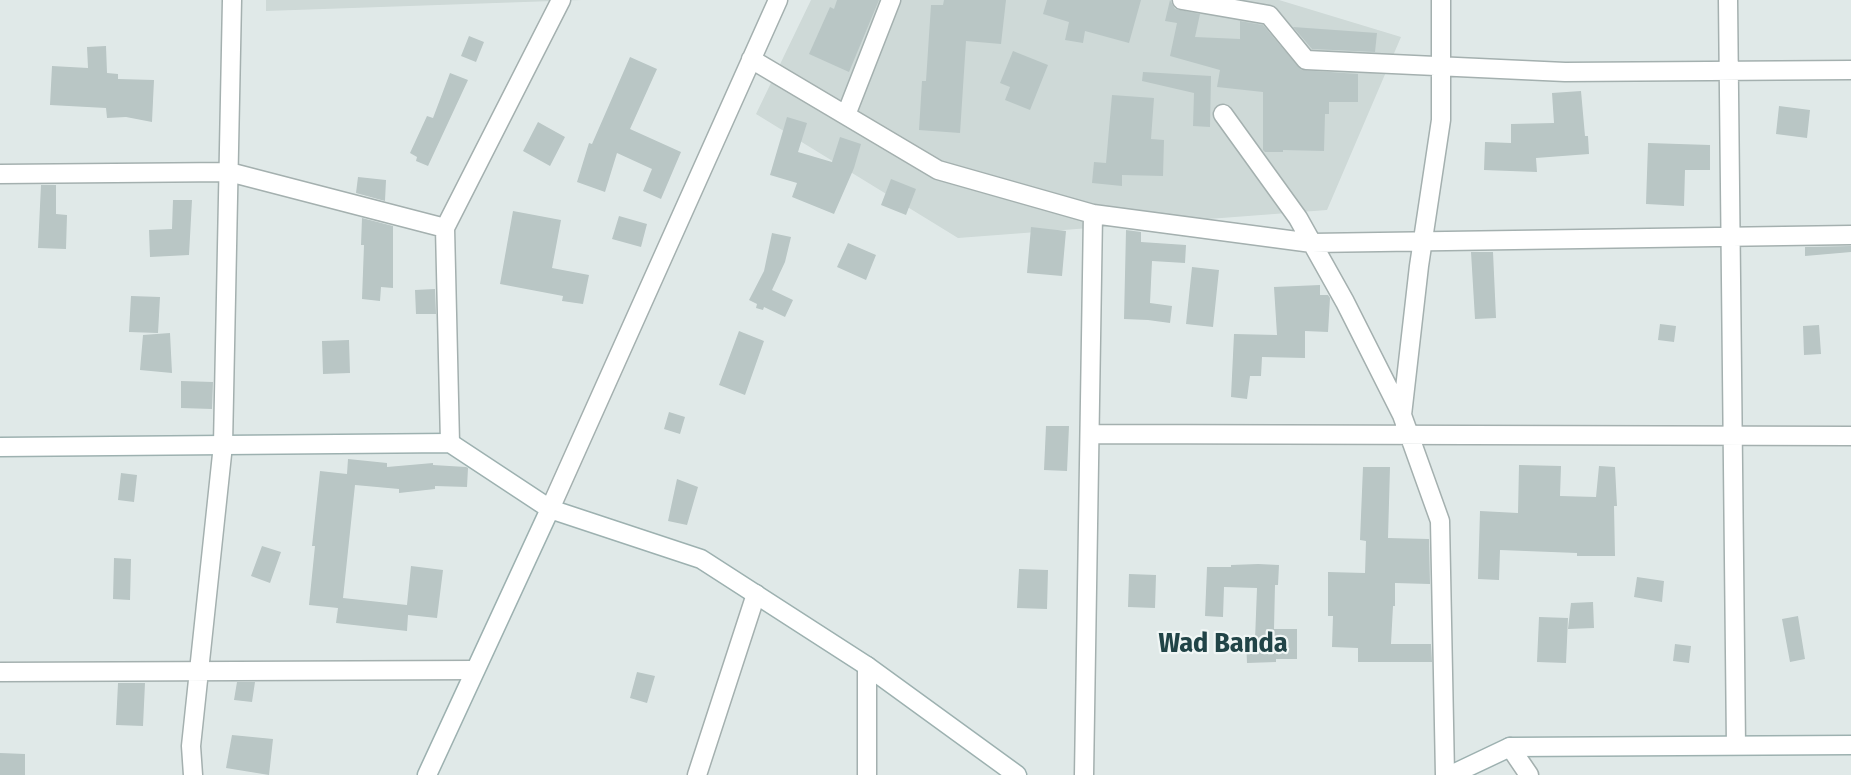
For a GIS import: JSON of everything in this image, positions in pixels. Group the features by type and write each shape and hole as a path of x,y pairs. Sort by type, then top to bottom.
{"street":[{"path":"193,775 192,746 223,445 232,0"},
{"path":"450,444 445,228 561,0"},
{"path":"427,775 550,509 778,0"},
{"path":"846,115 891,0"},
{"path":"1182,0 1269,15 1306,60 1565,72 1851,70"},
{"path":"1402,415 1422,242 1441,120 1441,0"},
{"path":"1728,0 1736,746"},
{"path":"751,59 938,170 1093,214 1311,243 1851,235"},
{"path":"1223,114 1298,218 1345,302 1402,415 1440,521 1445,775"},
{"path":"0,174 229,172 445,228"},
{"path":"1084,775 1093,214"},
{"path":"1090,434 1851,436"},
{"path":"0,447 450,444 550,509 701,559 867,666 1017,775"},
{"path":"697,775 756,594"},
{"path":"867,666 867,775"},
{"path":"0,672 475,670"},
{"path":"1451,775 1510,747 1851,744"},
{"path":"1510,747 1529,775"}],"shaded area":[{"path":"266,0 582,0 266,11"},
{"path":"811,0 1279,0 1401,37 1327,210 958,238 756,114"}],"building":[{"path":"837,0 879,0 849,72 809,54 830,7 834,9"},
{"path":"944,0 1006,0 1001,44 966,41 960,133 919,130 922,81 926,81 931,5 943,5"},
{"path":"1047,0 1141,0 1129,43 1085,31 1083,43 1065,40 1069,22 1043,14"},
{"path":"1170,0 1175,9 1200,14 1195,37 1240,39 1240,21 1263,25 1301,70 1358,74 1358,102 1329,102 1329,114 1325,114 1324,151 1265,152 1263,150 1263,92 1217,87 1220,70 1170,56 1177,23 1165,21"},
{"path":"1293,27 1377,33 1375,52 1312,49"},
{"path":"469,36 484,42 476,62 461,56"},
{"path":"106,46 107,73 118,74 118,79 154,80 152,122 126,117 107,118 106,108 50,105 52,66 88,68 87,47"},
{"path":"1013,51 1048,65 1030,110 1005,100 1010,87 1000,83"},
{"path":"630,57 657,69 630,129 681,152 661,199 643,191 652,169 617,153 605,192 577,182 589,143 592,144"},
{"path":"1143,72 1211,76 1210,127 1193,126 1194,93 1142,81"},
{"path":"450,73 468,80 428,166 416,161 417,157 410,153 427,116 433,118"},
{"path":"1581,91 1589,154 1536,158 1537,172 1484,170 1485,142 1511,143 1511,124 1554,123 1552,93"},
{"path":"1112,95 1154,98 1151,139 1164,140 1163,176 1122,175 1122,186 1092,183 1094,162 1106,163"},
{"path":"1779,106 1810,110 1807,138 1776,134"},
{"path":"787,117 807,123 798,152 832,162 840,137 861,144 854,168 834,214 792,197 797,183 770,175"},
{"path":"538,122 565,137 550,166 523,151"},
{"path":"1648,143 1710,145 1710,170 1685,170 1684,206 1646,204"},
{"path":"358,177 386,180 385,201 356,193"},
{"path":"891,179 916,189 906,215 881,205"},
{"path":"41,185 56,185 56,214 67,215 66,249 38,248"},
{"path":"173,200 192,200 189,255 150,257 149,230 172,229"},
{"path":"513,211 561,220 552,268 589,275 583,304 562,301 563,296 500,284"},
{"path":"619,216 647,224 641,247 612,239"},
{"path":"362,218 393,226 393,288 381,287 380,301 362,299 364,245 361,245"},
{"path":"1031,227 1066,231 1062,276 1027,273"},
{"path":"1126,230 1141,232 1141,242 1186,245 1185,263 1152,261 1150,303 1172,306 1170,323 1124,319"},
{"path":"772,233 791,237 785,262 772,290 793,300 785,317 764,307 763,310 756,308 757,304 749,300 764,271"},
{"path":"848,243 876,255 866,280 837,267"},
{"path":"1851,246 1851,252 1805,256 1805,247"},
{"path":"1471,252 1493,252 1496,318 1475,319"},
{"path":"1192,267 1219,270 1213,327 1186,324"},
{"path":"1320,285 1320,295 1328,295 1330,298 1328,332 1305,331 1305,358 1262,357 1261,376 1250,376 1247,399 1231,397 1234,334 1277,335 1274,287"},
{"path":"435,289 436,314 416,314 415,290"},
{"path":"131,296 160,297 158,333 129,332"},
{"path":"1660,324 1676,326 1674,342 1658,340"},
{"path":"1819,325 1821,354 1804,355 1803,326"},
{"path":"739,331 764,341 745,395 719,385"},
{"path":"170,333 172,373 140,370 143,335"},
{"path":"349,340 350,373 323,374 322,341"},
{"path":"181,381 213,382 212,409 181,408"},
{"path":"669,412 685,417 680,434 664,429"},
{"path":"1046,426 1069,426 1067,471 1044,470"},
{"path":"348,459 387,463 387,467 433,463 433,465 468,468 467,487 435,486 435,489 399,493 399,489 355,485 343,598 407,605 411,566 443,570 437,618 408,615 407,631 336,623 338,608 309,605 315,546 312,546 320,471 347,474"},
{"path":"1519,465 1561,466 1560,496 1596,497 1599,466 1615,467 1617,506 1614,506 1615,556 1577,556 1577,553 1500,550 1499,580 1478,579 1480,511 1518,513"},
{"path":"1363,467 1390,467 1388,538 1429,539 1430,584 1395,583 1391,644 1431,644 1432,662 1358,662 1358,648 1332,647 1333,616 1328,616 1328,572 1365,573 1366,541 1360,540"},
{"path":"121,473 137,475 134,502 118,500"},
{"path":"677,479 698,487 687,525 668,521"},
{"path":"262,546 281,552 270,583 251,576"},
{"path":"114,558 131,559 130,600 113,599"},
{"path":"1279,565 1278,585 1275,585 1274,629 1297,629 1297,659 1247,663 1246,640 1255,640 1257,588 1224,587 1223,617 1205,616 1207,567"},
{"path":"1019,569 1048,570 1047,609 1017,608"},
{"path":"1129,574 1156,575 1155,608 1128,607"},
{"path":"1637,577 1664,581 1662,602 1634,597"},
{"path":"1593,602 1594,628 1568,629 1571,603"},
{"path":"1798,616 1805,659 1790,662 1782,619"},
{"path":"1539,617 1568,618 1566,663 1537,662"},
{"path":"1675,644 1691,646 1689,663 1673,661"},
{"path":"637,672 655,676 647,703 630,698"},
{"path":"237,682 255,682 252,702 234,700"},
{"path":"118,683 145,683 143,726 116,725"},
{"path":"232,735 273,739 269,775 226,768"},
{"path":"0,753 25,754 25,775 0,775"}],"district":[{"name":"Wad Banda","path":"1223,644"}]}
